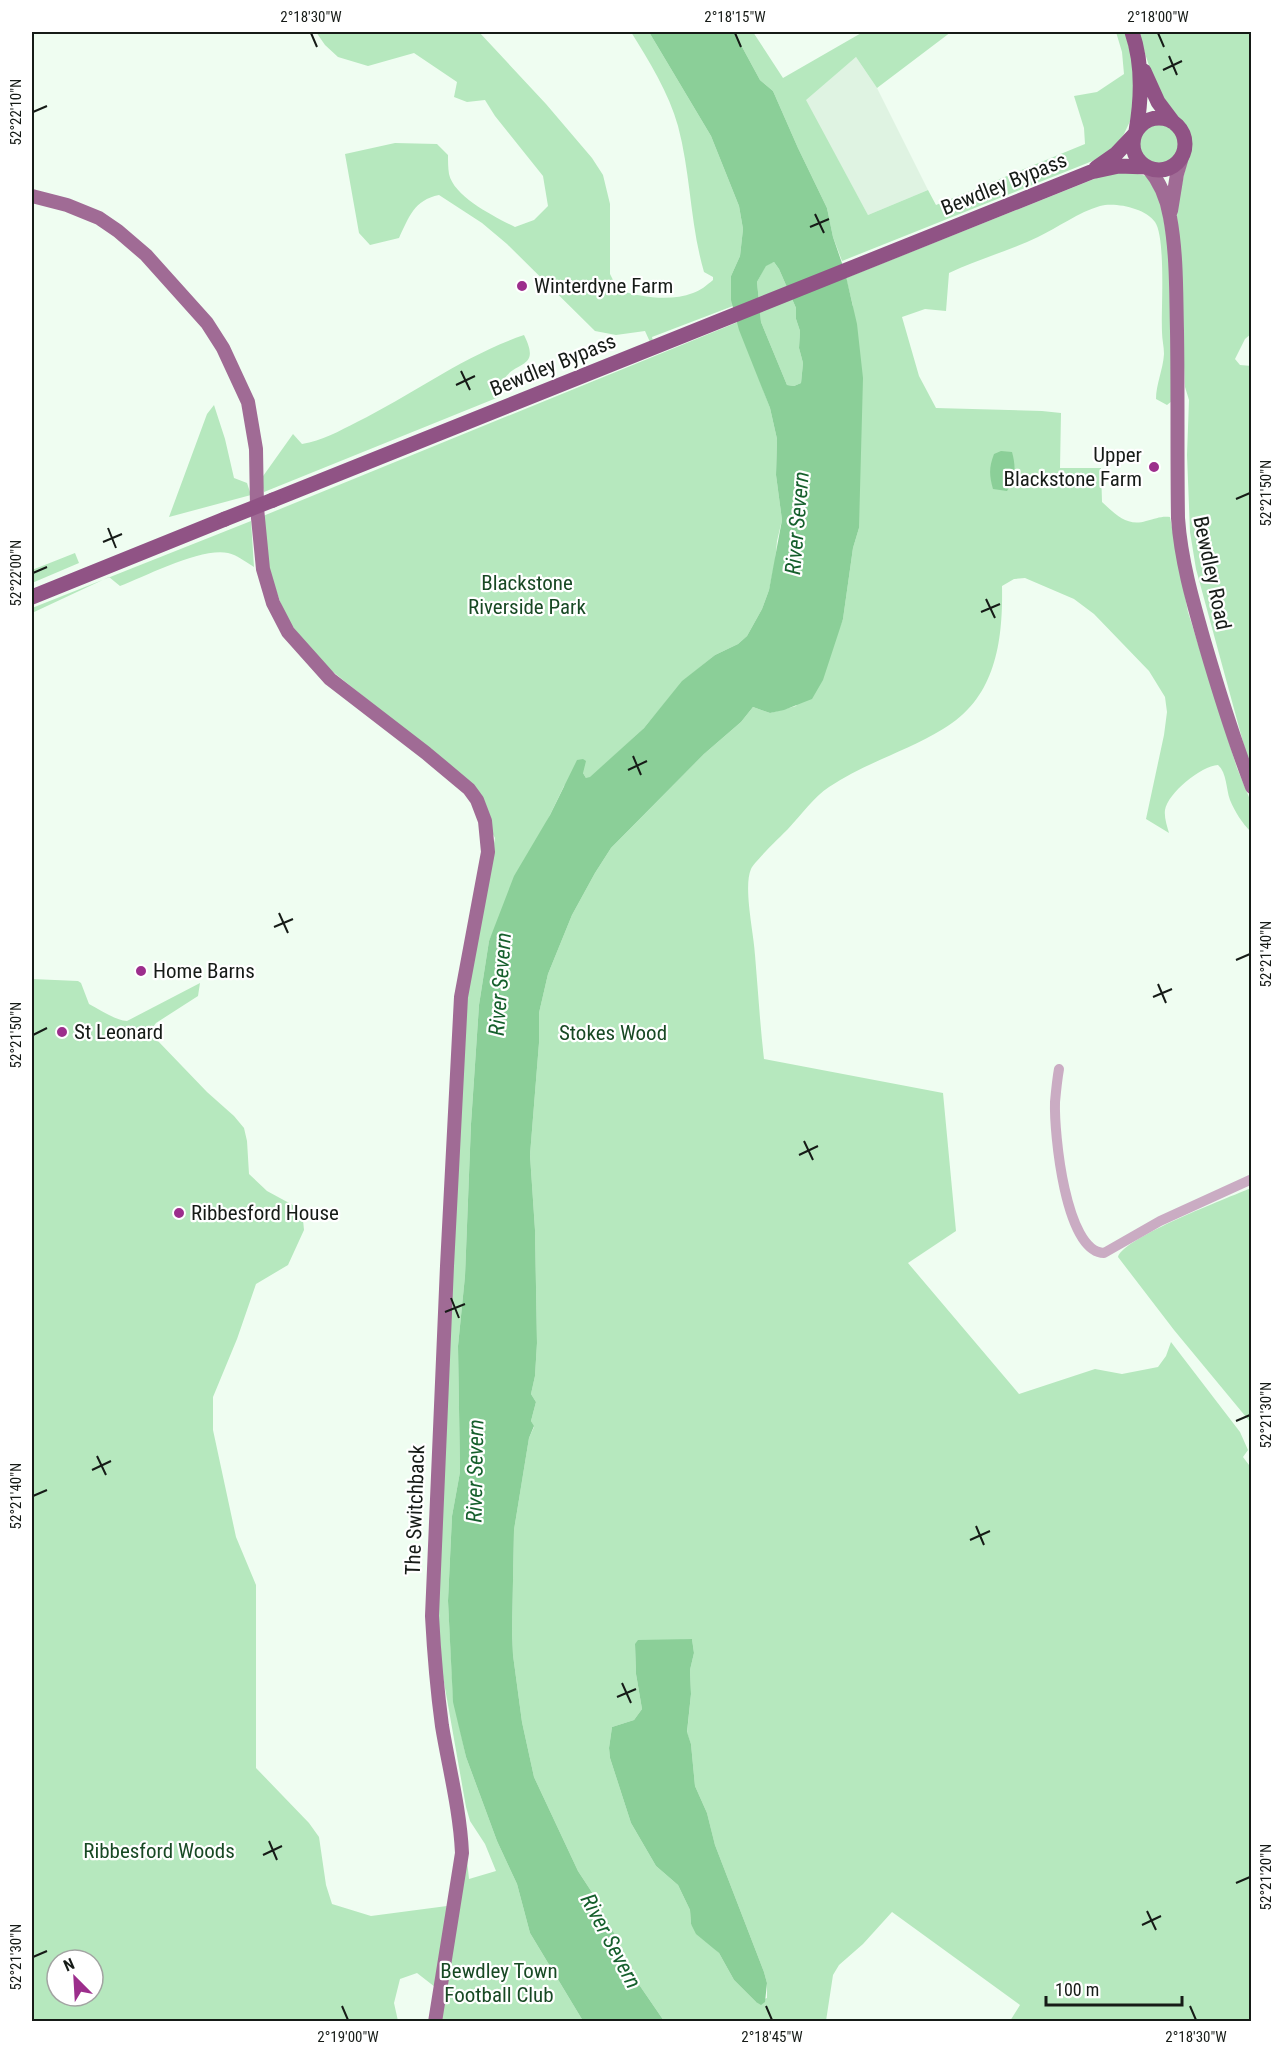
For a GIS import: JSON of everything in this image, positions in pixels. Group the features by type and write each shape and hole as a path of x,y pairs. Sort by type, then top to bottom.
{"highway":[{"path":"1132,32 1140,60 1158,102 1184,134 1185,150 1182,158 1176,164 1161,171 1147,168 1133,151 1140,102 1140,60"},
{"path":"1135,133 1144,122 1151,119 1159,117 1173,122"},
{"name":"Bewdley Bypass","path":"1091,172 1116,154 1135,133"},
{"name":"Bewdley Bypass","path":"32,597 1091,172 1119,166 1147,168"}],"main road":[{"name":"Bewdley Road","path":"1170,216 1182,158"},
{"name":"Bewdley Road","path":"1147,168 1159,184 1170,216 1176,295 1178,518 1182,553 1192,599 1221,700 1251,788"},
{"name":"The Switchback","path":"32,196 67,205 99,219 118,231 146,255 207,323 223,348 248,402 256,449 257,508 263,569 273,603 288,632 330,679 464,785 477,800 485,821 488,852 461,997 432,1616 442,1724 461,1829 462,1853 435,2022"}],"street":[{"path":"1059,1069 1055,1102 1056,1131 1064,1183 1075,1226 1088,1246 1098,1253 1104,1253 1160,1221 1251,1179"}],"shaded area":[{"path":"856,57 877,88 928,190 868,215 805,100"}],"green space":[{"path":"316,32 479,32 546,104 592,158 603,175 610,204 610,274 618,290 636,295 665,298 684,296 698,291 713,280 713,277 704,272 699,254 686,163 674,114 658,78 631,32 649,32 711,136 739,206 743,229 740,256 731,276 733,306 652,337 653,341 650,342 645,331 616,335 595,331 507,244 482,223 439,195 424,201 413,210 399,238 370,245 359,233 345,154 395,143 437,144 448,155 449,174 459,191 476,205 515,227 534,220 548,206 543,176 485,100 467,102 454,97 457,82 414,53 368,66 338,57 325,45"},
{"path":"734,32 753,32 783,78 863,32 951,32 877,88 856,57 806,100 868,215 928,190 936,205 1085,144 1084,128 1074,96 1097,92 1124,74 1122,52 1116,32 1125,32 1136,74 1131,119 1116,145 1100,158 842,261 833,237 827,208 773,91 760,80"},
{"path":"1138,32 1251,32 1252,333 1245,339 1235,359 1240,365 1252,366 1251,767 1196,569 1190,532 1187,455 1189,400 1185,387 1177,216 1190,137 1182,123 1168,109 1154,81"},
{"path":"1159,124 1167,125 1173,130 1178,136 1178,152 1173,158 1167,163 1159,164 1151,163 1145,158 1140,152 1139,144 1140,136 1145,130 1151,125"},
{"name":"Stokes Wood","path":"1109,173 1133,173 1147,176 1161,202 1169,252 1172,401 1167,405 1156,399 1164,354 1161,243 1155,222 1137,210 1121,206 1100,206 1027,242 949,273 946,311 925,309 902,317 919,376 936,408 1061,413 1060,468 1101,468 1102,502 1127,521 1139,522 1170,517 1188,612 1237,768 1251,802 1251,832 1236,813 1225,777 1218,765 1195,775 1172,796 1165,810 1169,833 1146,819 1164,735 1167,712 1165,697 1149,671 1094,614 1074,599 1025,578 1014,579 1002,586 998,647 985,685 975,701 961,716 943,729 857,771 823,791 753,866 749,877 748,899 764,1059 943,1093 956,1231 908,1263 1019,1394 1095,1369 1122,1374 1158,1367 1166,1356 1171,1342 1240,1432 1248,1450 1243,1457 1252,1469 1251,2021 1010,2021 1020,2005 892,1912 863,1944 839,1965 833,1975 826,2021 664,2021 631,1975 614,1933 578,1871 534,1777 522,1722 512,1632 514,1530 529,1438 534,1427 531,1421 536,1402 531,1394 535,1376 537,1343 535,1230 530,1155 539,1043 539,1013 548,974 572,915 611,848 704,754 741,722 753,707 770,713 796,706 837,634 843,619 853,548 859,528 853,306 846,278","holes":["692,1639 694,1653 690,1670 691,1694 687,1733 691,1744 695,1786 707,1813 715,1845 764,1972 767,1998 756,2002 734,1980 719,1953 691,1924 690,1910 678,1885 656,1866 631,1823 610,1758 612,1727 634,1720 642,1709 636,1674 635,1644"]},
{"path":"774,262 796,308 796,319 800,331 799,348 803,363 801,383 794,386 787,385 761,322 757,282 766,265"},
{"name":"Blackstone Riverside Park","path":"738,322 770,408 777,439 776,475 782,520 769,590 762,609 747,636 738,644 715,655 683,681 644,728 590,778 586,778 583,773 564,786 489,941 479,1005 471,1124 465,1276 458,1346 460,1472 452,1516 448,1601 453,1697 466,1757 497,1841 517,1884 530,1933 583,2021 440,2021 466,1851 469,1879 496,1871 485,1844 470,1821 466,1807 442,1671 438,1616 463,1006 495,838 461,775 317,659 286,618 268,568 263,516"},
{"path":"524,335 529,346 529,359 504,379 499,397 264,492 261,479 293,434 302,444 330,435 378,411 481,353"},
{"path":"214,405 234,478 247,483 251,495 169,517 207,414"},
{"path":"251,521 254,567 231,554 217,552 189,558 120,586 109,577"},
{"path":"75,553 79,563 32,583 32,570"},
{"path":"103,580 32,613 32,608"},
{"name":"Ribbesford Woods","path":"32,979 78,981 81,983 89,1004 112,1017 127,1021 200,983 198,996 156,1023 153,1027 157,1040 244,1128 249,1174 267,1191 302,1210 304,1230 288,1265 256,1284 237,1339 213,1397 213,1430 236,1537 256,1585 256,1768 309,1823 319,1837 326,1885 332,1904 371,1916 447,1906 435,1987 417,1973 400,1979 394,2003 398,2021 32,2022"},
{"path":"1251,1188 1251,1423 1174,1330 1118,1257 1124,1249 1157,1229"}],"water":[{"name":"River Severn","path":"649,32 734,32 760,80 773,91 827,208 857,324 863,378 859,528 853,548 843,619 823,680 812,699 770,713 753,707 741,722 704,754 611,848 572,915 548,974 539,1013 539,1043 530,1155 535,1230 537,1343 535,1376 531,1394 536,1402 531,1421 534,1426 529,1438 514,1530 513,1655 522,1722 534,1777 578,1871 614,1933 631,1975 664,2021 583,2021 530,1933 517,1884 497,1841 466,1757 453,1702 448,1601 452,1516 460,1472 458,1346 465,1276 471,1124 479,1005 489,941 514,876 550,815 577,760 586,761 583,773 586,778 590,777 644,728 682,681 715,655 738,644 747,636 762,609 769,590 782,520 776,475 777,439 770,408 739,330 731,300 731,276 740,256 743,229 739,206 711,136","holes":["774,262 796,308 796,319 800,331 799,348 803,363 801,383 794,386 787,385 761,322 757,282 766,266"]},
{"path":"1001,451 1012,452 1014,462 1014,476 1007,491 993,489 991,479 990,467 994,454"},
{"path":"692,1639 694,1653 690,1670 691,1694 687,1732 691,1744 695,1786 707,1813 715,1845 764,1972 767,1983 765,2002 761,2005 734,1980 719,1953 696,1934 691,1924 690,1910 678,1885 656,1866 631,1823 610,1758 612,1727 634,1720 642,1709 636,1674 635,1644 638,1640"}],"place":[{"name":"Winterdyne Farm","path":"522,286"},
{"name":"Upper Blackstone Farm","path":"1154,467"},
{"name":"Home Barns","path":"141,971"},
{"name":"St Leonard","path":"62,1032"},
{"name":"Ribbesford House","path":"179,1213"}],"park label":[{"name":"Bewdley Town Football Club","path":"499,1983"}]}
